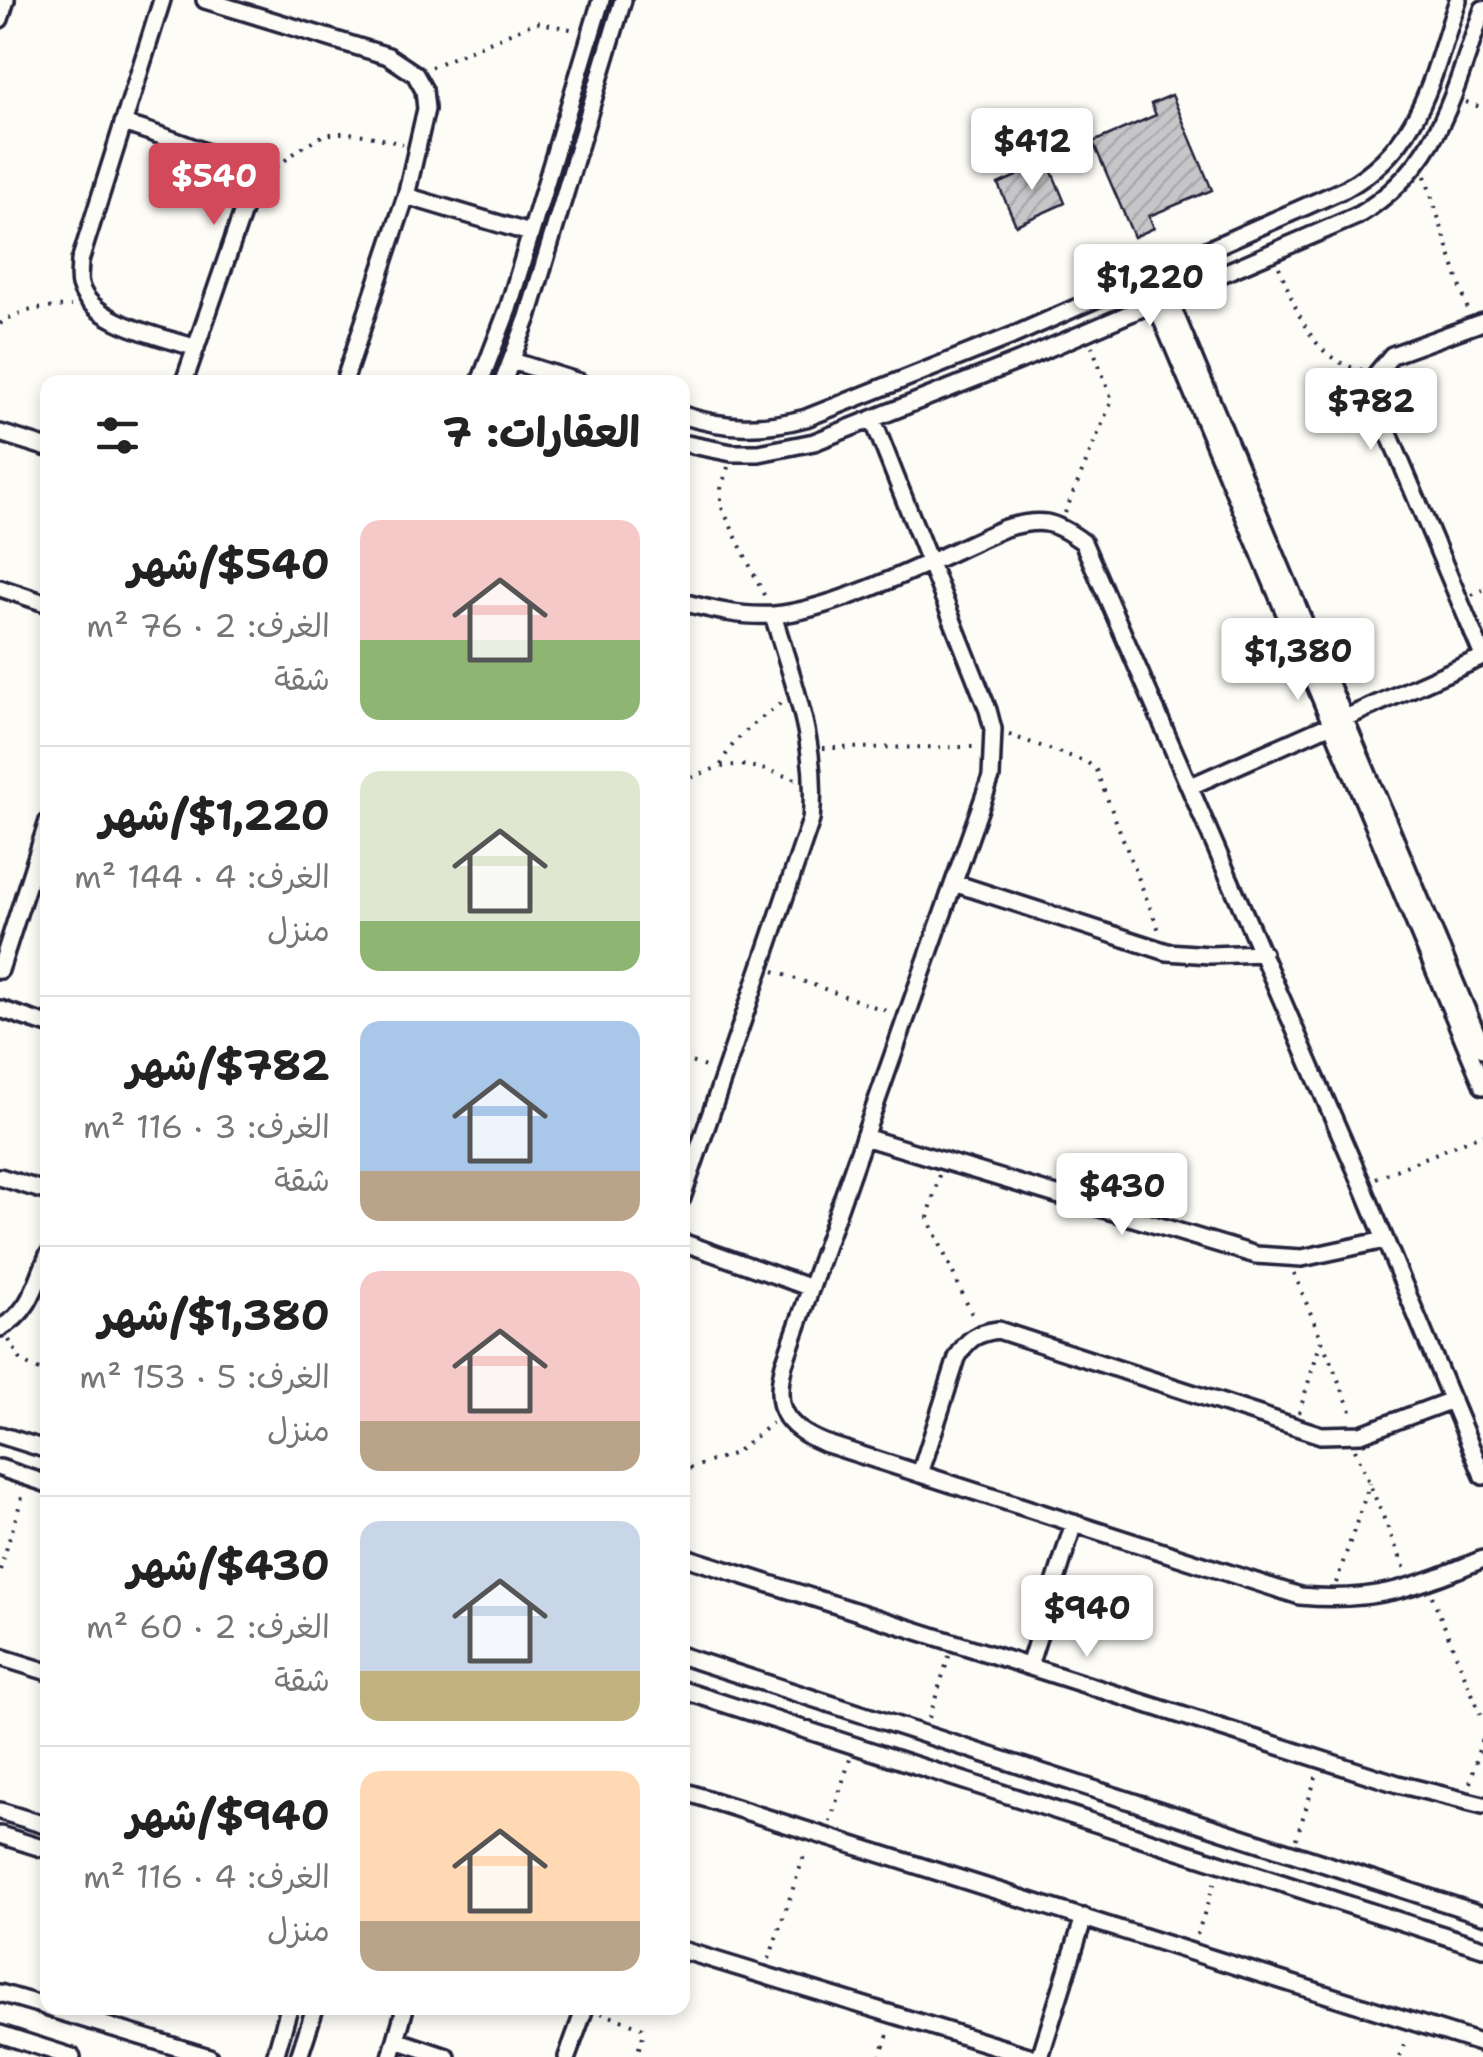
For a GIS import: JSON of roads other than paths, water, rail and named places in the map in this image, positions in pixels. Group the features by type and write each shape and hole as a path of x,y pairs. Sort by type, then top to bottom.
{"street":[{"path":"0,19 6,0"},
{"path":"162,0 80,261 80,284 91,305 110,319 196,348"},
{"path":"205,0 388,56 415,74 424,90 426,109 406,196 346,375"},
{"path":"483,375 508,309 601,0"},
{"path":"506,375 528,317 623,0"},
{"path":"690,418 735,428 783,424 1012,336 1345,189 1385,162 1414,122 1458,0"},
{"path":"690,445 732,453 787,449 874,420 1357,216 1381,202 1421,162 1436,135 1482,15"},
{"path":"589,39 608,51"},
{"path":"124,122 223,160 238,173 246,191 244,211 186,375"},
{"path":"1414,122 1436,135"},
{"path":"406,196 530,233"},
{"path":"1162,300 1338,721 1483,1086"},
{"path":"508,309 528,317"},
{"path":"1191,786 1483,657 1373,396 1377,372 1392,356 1478,324"},
{"path":"1012,336 1021,360"},
{"path":"512,361 557,375"},
{"path":"874,420 993,729 994,747 991,776 778,1389 784,1414 800,1434 1300,1596 1357,1599 1420,1585 1483,1559"},
{"path":"0,433 40,446"},
{"path":"690,604 731,614 773,615 840,599 1032,520 1060,525 1083,542 1362,1184 1483,1476"},
{"path":"0,588 40,601"},
{"path":"690,1175 811,820 815,784 811,748 773,615"},
{"path":"1338,721 1483,1049"},
{"path":"0,970 40,846"},
{"path":"954,883 1166,952 1210,956 1263,953"},
{"path":"0,1009 40,1022"},
{"path":"864,1137 1256,1255 1288,1259 1319,1256 1385,1240"},
{"path":"0,1176 40,1189"},
{"path":"690,1245 811,1288"},
{"path":"1,1328 27,1306 40,1274"},
{"path":"920,1474 956,1358 965,1342 980,1332 998,1330 1321,1435 1355,1436 1452,1400"},
{"path":"0,1435 40,1448"},
{"path":"0,1468 40,1482"},
{"path":"1030,1666 1074,1523"},
{"path":"690,1559 1483,1805"},
{"path":"0,1657 40,1670"},
{"path":"690,1659 1483,1915"},
{"path":"690,1693 1483,1948"},
{"path":"690,1793 1483,2044"},
{"path":"0,1811 40,1824"},
{"path":"0,1835 40,1848"},
{"path":"1040,2057 1084,1917"},
{"path":"690,1952 1032,2057"},
{"path":"0,1993 40,2006"},
{"path":"71,2015 210,2057"},
{"path":"275,2057 287,2015"},
{"path":"299,2057 313,2015"},
{"path":"390,2057 403,2015"},
{"path":"567,2057 582,2015"},
{"path":"0,2034 72,2057"},
{"path":"396,2040 448,2057"}]}
